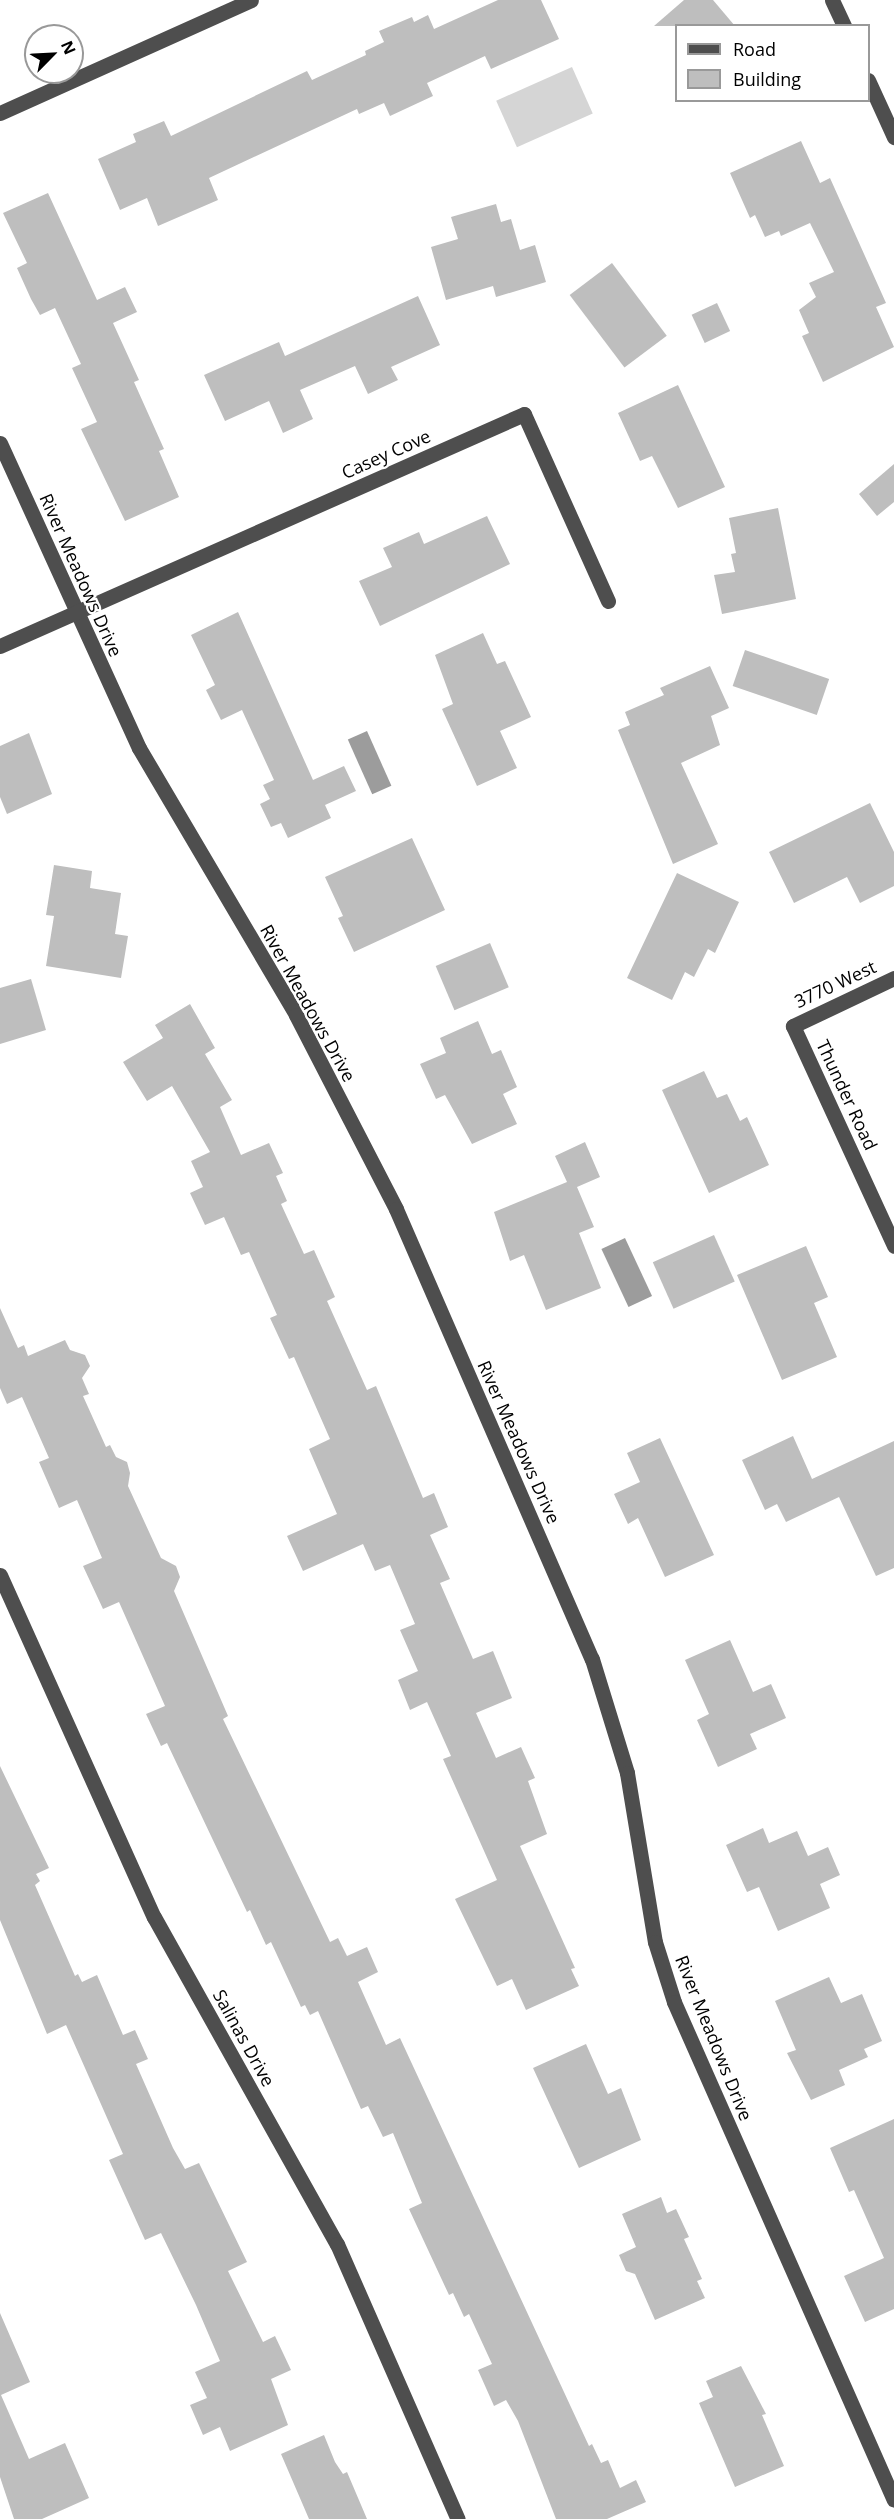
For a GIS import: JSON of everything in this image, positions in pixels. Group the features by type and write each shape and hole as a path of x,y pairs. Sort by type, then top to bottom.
{"street":[{"path":"0,113 251,0"},
{"path":"832,0 843,24"},
{"path":"870,84 894,136"},
{"name":"Casey Cove","path":"75,613 525,414 608,601"},
{"name":"River Meadows Drive","path":"0,443 75,613 139,748 296,1015 396,1209 587,1648 627,1773 655,1942 674,2002 894,2500"},
{"path":"0,646 75,613"},
{"name":"3770 West","path":"794,1026 894,978"},
{"name":"Thunder Road","path":"794,1026 894,1246"},
{"name":"Salinas Drive","path":"0,1575 154,1917 337,2244 458,2519"}],"shaded area":[{"path":"572,67 593,114 517,147 496,101"},
{"path":"367,731 391,786 372,794 348,740"},
{"path":"625,1238 652,1296 628,1307 601,1249"}],"building":[{"path":"498,0 541,0 559,39 491,69 485,56 427,83 433,96 390,116 384,103 359,114 357,109 209,178 218,200 158,226 147,198 120,210 98,159 136,142 133,134 164,121 171,136 307,71 312,80 366,55 365,51 384,42 379,31 412,17 414,22 428,15 434,29"},
{"path":"684,0 713,0 733,24 675,24 675,26 654,26"},
{"path":"801,141 820,183 830,178 886,303 876,307 894,347 823,382 802,336 809,333 799,310 816,297 809,283 834,272 810,223 781,236 779,231 765,237 755,215 750,218 730,173"},
{"path":"48,193 97,300 125,287 137,312 113,323 139,380 134,382 164,449 159,451 179,497 125,521 81,429 97,422 72,368 81,364 55,308 40,315 31,299 17,268 27,263 3,213"},
{"path":"496,204 501,222 511,219 520,250 535,245 546,282 496,297 493,286 446,300 431,247 458,239 451,217"},
{"path":"612,263 667,336 624,368 570,295"},
{"path":"418,296 440,345 391,367 398,380 368,394 355,366 300,390 313,419 283,433 269,401 225,421 204,375 279,342 285,356"},
{"path":"717,303 730,331 705,343 692,315"},
{"path":"678,385 725,487 678,508 652,456 640,461 618,413"},
{"path":"894,464 894,502 877,516 859,494"},
{"path":"778,508 796,599 722,614 714,575 735,572 731,554 736,553 729,518"},
{"path":"487,516 510,564 380,626 359,581 392,567 383,548 419,532 424,544"},
{"path":"238,612 313,780 344,766 356,791 325,805 331,818 288,838 281,823 271,827 260,804 270,799 263,785 274,780 242,710 221,720 206,690 215,685 191,635"},
{"path":"483,633 497,664 505,661 531,717 500,731 517,768 477,786 442,709 453,704 435,655"},
{"path":"745,650 829,679 817,715 733,686"},
{"path":"710,666 729,708 711,716 720,745 681,763 718,844 673,864 618,730 630,725 625,712 664,695 660,688"},
{"path":"29,733 52,794 7,814 0,797 0,746"},
{"path":"870,803 894,852 894,886 860,903 847,877 794,903 769,852"},
{"path":"412,838 445,910 354,952 338,918 343,916 325,877"},
{"path":"54,865 92,871 90,888 121,893 115,934 128,936 121,978 46,966 54,916 46,915"},
{"path":"677,873 739,902 715,953 708,949 694,977 685,972 672,1000 627,978"},
{"path":"490,943 509,987 454,1010 436,966"},
{"path":"31,979 46,1030 0,1044 0,988"},
{"path":"190,1004 215,1048 205,1054 232,1100 220,1107 241,1155 269,1143 283,1173 276,1176 287,1201 281,1204 304,1254 314,1250 335,1297 327,1301 367,1390 376,1386 423,1498 434,1493 448,1527 430,1535 450,1579 440,1583 473,1659 493,1651 512,1698 476,1713 496,1758 521,1747 535,1778 528,1781 547,1834 520,1846 575,1968 571,1969 579,1986 526,2010 512,1979 497,1986 455,1899 497,1880 443,1759 451,1756 427,1702 410,1710 398,1680 418,1671 400,1630 415,1624 390,1565 375,1571 363,1544 303,1571 287,1536 337,1514 309,1449 330,1439 294,1357 289,1359 270,1318 277,1315 249,1252 241,1255 224,1217 205,1225 190,1193 203,1187 191,1161 210,1152 172,1086 147,1101 123,1062 163,1038 155,1025"},
{"path":"478,1021 492,1054 501,1050 517,1087 503,1094 517,1124 472,1144 445,1095 436,1099 420,1064 446,1053 440,1038"},
{"path":"704,1071 717,1098 727,1094 740,1121 747,1117 769,1165 709,1193 662,1090"},
{"path":"585,1142 600,1177 577,1187 594,1227 579,1233 601,1288 546,1310 524,1255 510,1261 494,1212 567,1182 555,1156"},
{"path":"714,1235 735,1282 674,1309 653,1262"},
{"path":"806,1246 828,1297 814,1303 837,1357 782,1380 737,1275"},
{"path":"0,1308 18,1348 24,1345 28,1356 65,1340 70,1350 85,1355 90,1366 82,1378 89,1394 83,1396 106,1447 110,1445 116,1457 127,1462 130,1473 128,1486 161,1558 176,1566 180,1577 174,1591 228,1716 223,1719 330,1942 338,1938 347,1956 367,1947 378,1972 358,1982 386,2045 400,2038 589,2446 592,2444 601,2463 608,2460 620,2488 636,2480 646,2502 607,2519 556,2519 518,2421 506,2400 494,2406 478,2370 492,2364 469,2314 464,2317 453,2293 449,2295 409,2209 422,2203 393,2133 383,2137 368,2106 361,2109 318,2011 310,2015 305,2005 301,2007 271,1942 266,1945 250,1910 247,1912 167,1743 161,1746 146,1714 165,1706 119,1602 103,1609 83,1566 102,1558 77,1500 59,1508 39,1462 49,1458 22,1397 7,1404 0,1388"},
{"path":"793,1436 812,1479 894,1441 894,1568 876,1576 839,1497 786,1522 777,1504 765,1510 742,1460"},
{"path":"660,1438 714,1555 665,1577 638,1518 628,1524 614,1494 640,1482 627,1453"},
{"path":"730,1640 753,1692 771,1684 786,1718 750,1734 757,1749 718,1767 697,1720 709,1714 685,1660"},
{"path":"0,1766 49,1868 36,1874 40,1881 35,1885 75,1976 78,1974 82,1982 97,1975 123,2035 135,2030 148,2059 136,2064 173,2148 185,2169 199,2163 247,2262 228,2271 263,2342 275,2336 291,2370 271,2379 288,2425 230,2451 220,2427 203,2435 190,2405 207,2398 195,2372 220,2361 196,2305 161,2233 145,2240 109,2160 123,2154 66,2025 47,2034 0,1920"},
{"path":"763,1828 769,1843 797,1831 808,1856 828,1847 840,1875 820,1884 830,1908 778,1931 759,1887 747,1892 726,1845"},
{"path":"829,1977 841,2003 862,1994 882,2041 864,2049 868,2057 839,2070 845,2085 811,2100 787,2053 796,2050 775,2001"},
{"path":"586,2044 608,2094 621,2088 641,2140 579,2168 533,2068"},
{"path":"894,2119 894,2309 865,2322 844,2276 884,2258 854,2190 849,2192 830,2148"},
{"path":"661,2197 667,2213 676,2209 689,2237 684,2239 702,2279 697,2281 705,2298 655,2320 635,2274 626,2271 619,2255 636,2247 622,2214"},
{"path":"0,2313 30,2382 1,2395 29,2459 65,2443 89,2498 42,2519 14,2519 0,2477"},
{"path":"741,2366 766,2414 762,2415 784,2466 735,2487 699,2403 713,2397 706,2381"},
{"path":"324,2435 335,2462 343,2474 347,2472 367,2519 309,2519 281,2454"}]}
